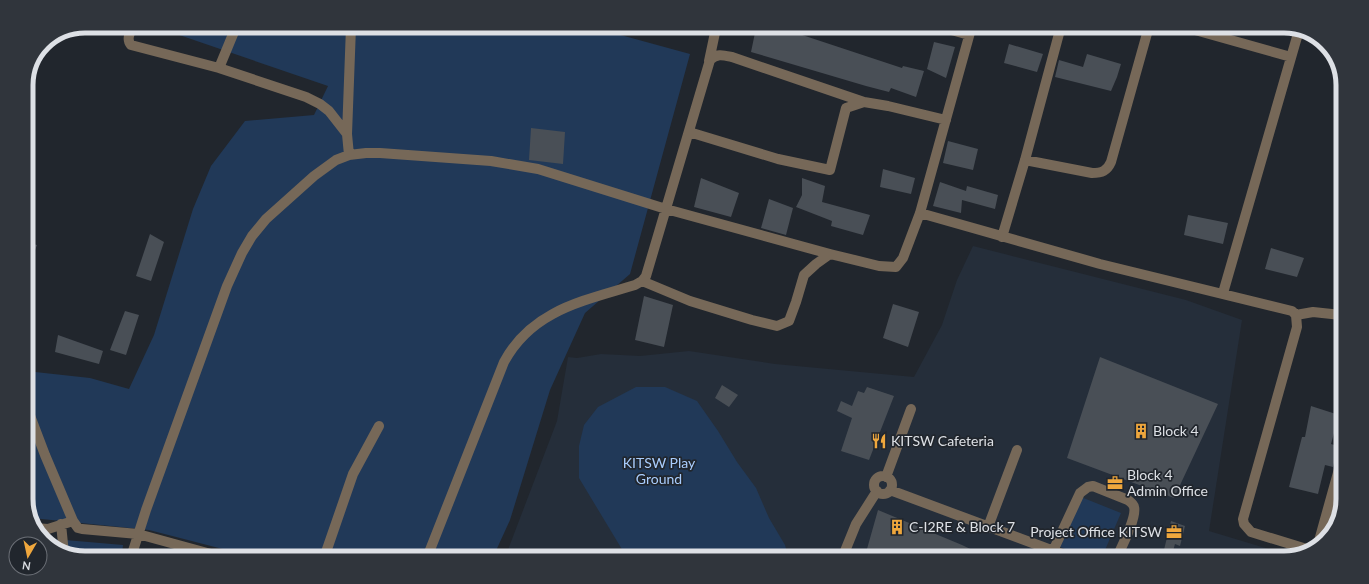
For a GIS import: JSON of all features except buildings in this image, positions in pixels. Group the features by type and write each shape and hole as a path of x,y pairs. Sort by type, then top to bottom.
{"street":[{"path":"131,33 129,42 132,45 219,68 306,96 329,111 347,134"},
{"path":"219,68 233,33"},
{"path":"349,155 347,134 351,33"},
{"path":"430,551 504,362 512,348 526,332 539,322 559,311 580,302 635,285 642,281 646,276 708,66 715,33"},
{"path":"133,551 227,286 242,253 252,236 266,219 314,176 336,160 349,155 380,152 491,161 538,169 666,209 830,254 879,266 896,267 903,258 920,214 970,33"},
{"path":"1002,236 1059,33"},
{"path":"1024,160 1092,173 1101,173 1108,168 1111,162 1147,33"},
{"path":"1206,33 1291,57"},
{"path":"1223,293 1298,35"},
{"path":"708,66 722,55 732,57 864,102 888,106 946,120"},
{"path":"689,132 778,159 830,170 846,108 864,102"},
{"path":"920,214 1100,264 1286,308 1292,311 1296,315 1297,328 1243,519 1244,524 1251,532 1302,548"},
{"path":"642,281 690,302 777,326 789,321 804,275 830,254"},
{"path":"1296,315 1313,312 1336,314"},
{"path":"886,477 911,409"},
{"path":"33,423 73,521 78,528 138,534 200,551"},
{"path":"326,551 353,474 379,426"},
{"path":"988,527 1017,450"},
{"path":"880,477 886,477 891,482 890,490 884,494 877,492 874,486 876,481 880,477"},
{"path":"1320,537 1336,480"},
{"path":"890,490 1053,551 1080,493 1088,487 1093,486 1128,500 1134,507 1133,518 1119,551"},
{"path":"845,551 856,524 877,492"},
{"path":"42,529 48,529 73,521"},
{"path":"61,524 63,546"}],"shaded area":[{"path":"973,246 1186,300 1242,320 1209,531 1275,551 508,551 557,421 568,357 577,358 601,354 640,356 689,351 775,364 914,377 942,325 957,280"}],"green space":[{"path":"173,33 613,33 690,54 630,274 585,313 550,390 510,520 496,551 230,551 149,530 37,518 33,503 33,372 90,378 129,389 154,335 193,209 211,166 245,121 314,115 328,86"},
{"name":"KITSW Play Ground","path":"636,387 665,387 697,401 756,488 769,518 785,545 787,551 623,551 579,478 579,446 584,425 598,407"},
{"path":"1081,497 1121,513 1105,551 1070,551 1058,546"},
{"path":"52,539 123,545 122,551 75,550 65,547"}],"place":[{"name":"Block 4","path":"1141,431"},
{"name":"KITSW Cafeteria","path":"879,441"},
{"name":"Block 4 Admin Office","path":"1115,483"},
{"name":"C-I2RE & Block 7","path":"897,527"},
{"name":"Project Office KITSW","path":"1174,532"}]}
